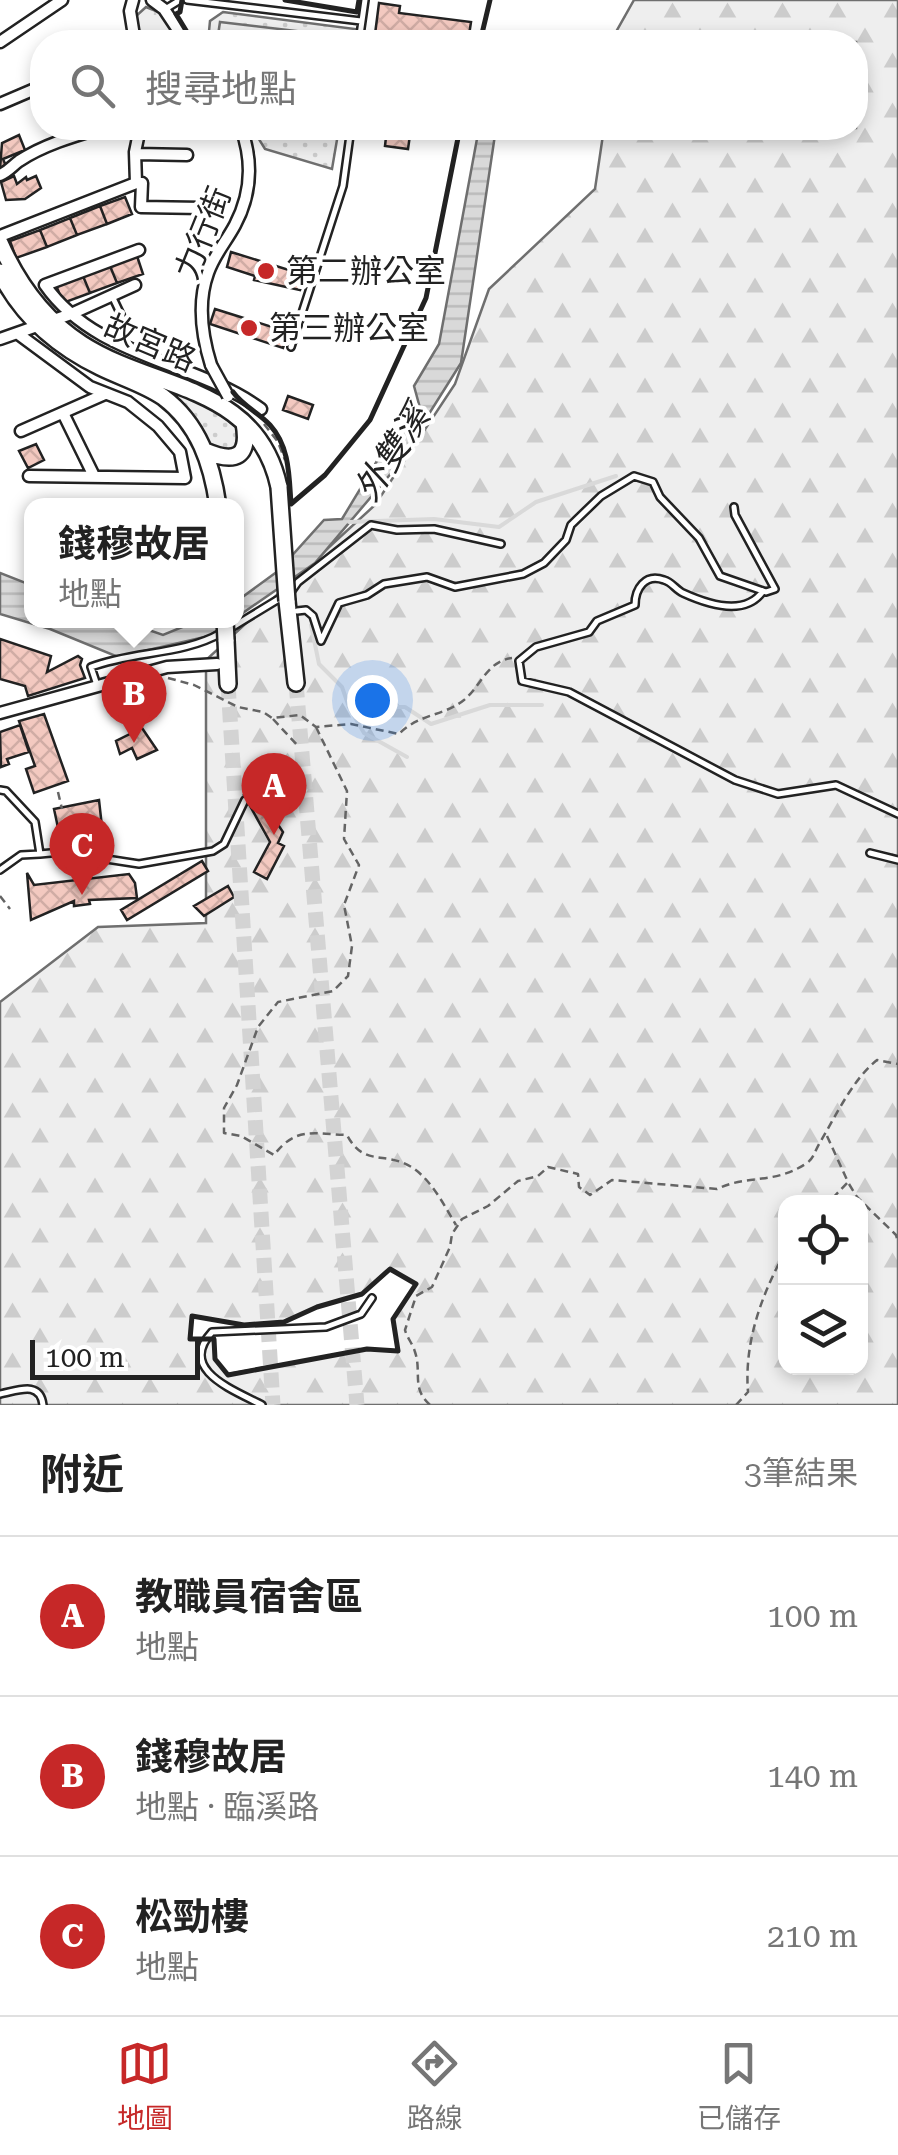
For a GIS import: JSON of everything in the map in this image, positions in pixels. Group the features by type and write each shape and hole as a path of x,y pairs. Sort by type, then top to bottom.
{"main road":[{"name":"故宮路","path":"0,239 23,288 46,323 73,353 162,397 182,415 205,452 216,498"},
{"name":"故宮路","path":"0,272 25,312 110,359 235,410 273,460 292,606 296,683"},
{"path":"205,452 227,458 244,450 247,441 235,410"},
{"path":"225,628 228,684"}],"street":[{"path":"0,42 62,0"},
{"path":"133,0 130,11 133,30"},
{"path":"152,0 164,9 178,30"},
{"path":"0,104 30,91"},
{"path":"0,175 17,162 67,140"},
{"path":"136,183 139,140"},
{"name":"力行街","path":"235,410 212,365 202,324 207,275 234,226 250,183 244,140"},
{"path":"137,154 188,155"},
{"path":"0,239 136,183 142,183 142,207 202,208"},
{"path":"139,250 44,285 78,321 109,340 237,392 261,409"},
{"path":"0,339 72,314 134,285"},
{"path":"17,333 105,394 128,402 158,426 180,452 185,478 29,476"},
{"path":"21,431 105,394"},
{"path":"63,413 93,474"},
{"path":"0,713 176,665 217,664"}],"lane":[{"path":"164,9 184,0 361,22"},
{"path":"360,30 365,0"},
{"path":"291,347 342,186 348,140"},
{"path":"112,295 123,319"},
{"path":"292,606 313,616 321,641 339,602 367,595 384,584 427,578 455,587 522,574 544,563 566,540 571,525 601,496 634,476 653,482 660,497 698,538 720,576 763,591 775,588 734,507"},
{"path":"244,619 295,589 298,582 372,525 397,530 434,529 501,544"},
{"path":"763,591 742,605 723,608 680,592 667,580 642,582 634,605 597,621 588,632 536,647 519,661 522,681 569,692 735,780 778,794 836,785 898,814"},
{"path":"97,686 92,667 206,642 230,628"},
{"path":"0,790 6,791 35,822 40,854"},
{"path":"0,870 20,855 60,852 139,864 213,851 224,844 245,800"},
{"path":"870,853 898,860"},
{"path":"262,1405 219,1382 204,1368 200,1352 212,1332 326,1326 361,1314 372,1298"},
{"path":"0,1394 26,1388 36,1390 43,1405"}],"path":[{"path":"316,727 351,724 399,734 423,716 456,705 499,661 519,661"},
{"path":"147,672 194,685 238,707 263,712 299,747"},
{"path":"272,718 300,716 316,727 347,791 344,839 359,865 344,906 352,946 348,976 333,991 278,1002 258,1027 237,1085 224,1108 224,1134 241,1136 274,1155 285,1140 300,1133 347,1135 363,1156 393,1158 415,1169 436,1192 456,1225"},
{"path":"58,792 62,809"},
{"path":"0,896 10,910"},
{"path":"430,1405 421,1397 417,1360 405,1330 416,1296 432,1287 456,1225 488,1206 518,1181 538,1176 548,1167 578,1174 579,1187 590,1195 612,1180 717,1189 729,1183 789,1174 810,1162 870,1066 877,1060 898,1064"},
{"path":"826,1135 856,1198 896,1235 898,1242"},
{"path":"836,1195 848,1182"},
{"path":"736,1405 748,1392 748,1349 778,1269"}],"green space":[{"path":"634,0 898,0 898,1405 0,1405 0,1002 98,927 206,923 206,660 375,505 455,384 489,289 595,189 602,140 868,140 868,30 617,30","holes":["390,1270 416,1284 393,1319 398,1351 367,1349 228,1374 215,1359 214,1339 191,1339 192,1316 244,1325 284,1322 362,1294"]},
{"path":"146,7 161,13 174,30 136,30 135,17"},
{"path":"223,12 355,29 209,30 210,21"},
{"path":"259,140 337,140 332,169 265,149"},
{"path":"155,383 202,404 233,424 242,433 236,453 212,449 199,427"}],"shaded area":[{"path":"220,22 288,30 219,30"}],"water":[{"name":"外雙溪","path":"477,140 494,140 461,363 393,471 315,563 244,612 244,596 278,571 324,520 342,519 386,446 420,408 414,386 439,344"},
{"path":"0,573 24,582 24,621 0,614"},
{"path":"47,628 143,628 163,635 180,628 221,628 209,636 118,657"}],"building":[{"path":"379,3 400,6 399,13 471,22 470,30 376,30"},
{"path":"19,135 25,150 3,159 6,166 0,169 2,143"},
{"path":"386,140 409,140 408,149 385,146"},
{"path":"14,176 17,184 36,176 41,188 25,199 6,200 1,182"},
{"path":"125,197 132,214 107,224 100,206"},
{"path":"100,206 107,224 77,235 70,218"},
{"path":"70,218 77,235 47,247 40,230"},
{"path":"40,230 47,247 16,258 10,241"},
{"name":"第二辦公室","path":"231,252 305,275 300,290 254,280 255,276 227,267"},
{"path":"137,256 143,274 117,283 110,266"},
{"path":"110,266 117,283 90,293 83,276"},
{"path":"83,276 90,293 63,303 56,285"},
{"name":"第三辦公室","path":"215,309 288,332 283,348 210,324"},
{"path":"288,396 313,405 308,419 283,410"},
{"path":"36,444 44,460 28,468 19,451"},
{"path":"0,639 51,656 47,672 78,656 85,678 28,696 25,686 0,679"},
{"path":"44,714 68,781 34,793 26,769 35,766 19,721"},
{"path":"20,725 29,752 7,759 9,764 1,767 0,732"},
{"path":"142,728 157,750 137,759 132,748 120,754 116,741"},
{"path":"255,790 283,832 278,843 284,846 267,879 254,872 270,842 244,795"},
{"path":"99,800 103,836 60,837 54,809"},
{"path":"202,861 208,871 127,920 121,910"},
{"path":"27,873 34,885 129,874 137,898 89,900 90,904 74,906 74,901 31,920"},
{"path":"228,886 234,897 204,916 194,906"}],"waterway":[{"path":"349,522 434,519 499,527 536,502 616,476"},
{"path":"311,625 319,664 342,687 349,707 405,707 431,724 490,705 542,705"},
{"path":"349,707 364,733 407,757"}],"tunnel":[{"path":"296,683 357,1405"},
{"path":"228,684 273,1405"}],"wall":[{"path":"182,0 176,14 186,30"},
{"path":"285,0 357,12 359,0"},
{"path":"483,30 490,0"},
{"path":"233,392 277,434 287,463 291,504 325,475 370,420 426,298 458,140"},
{"path":"390,1269 416,1284 393,1319 398,1351 367,1349 228,1375 215,1359 214,1339 190,1339 192,1316 244,1325 284,1322 362,1294 390,1269"}],"place":[{"name":"第二辦公室","path":"266,271"},
{"name":"第三辦公室","path":"249,328"},
{"name":"錢穆故居","path":"134,743"},
{"name":"教職員宿舍區","path":"274,835"},
{"name":"松勁樓","path":"82,895"}]}
